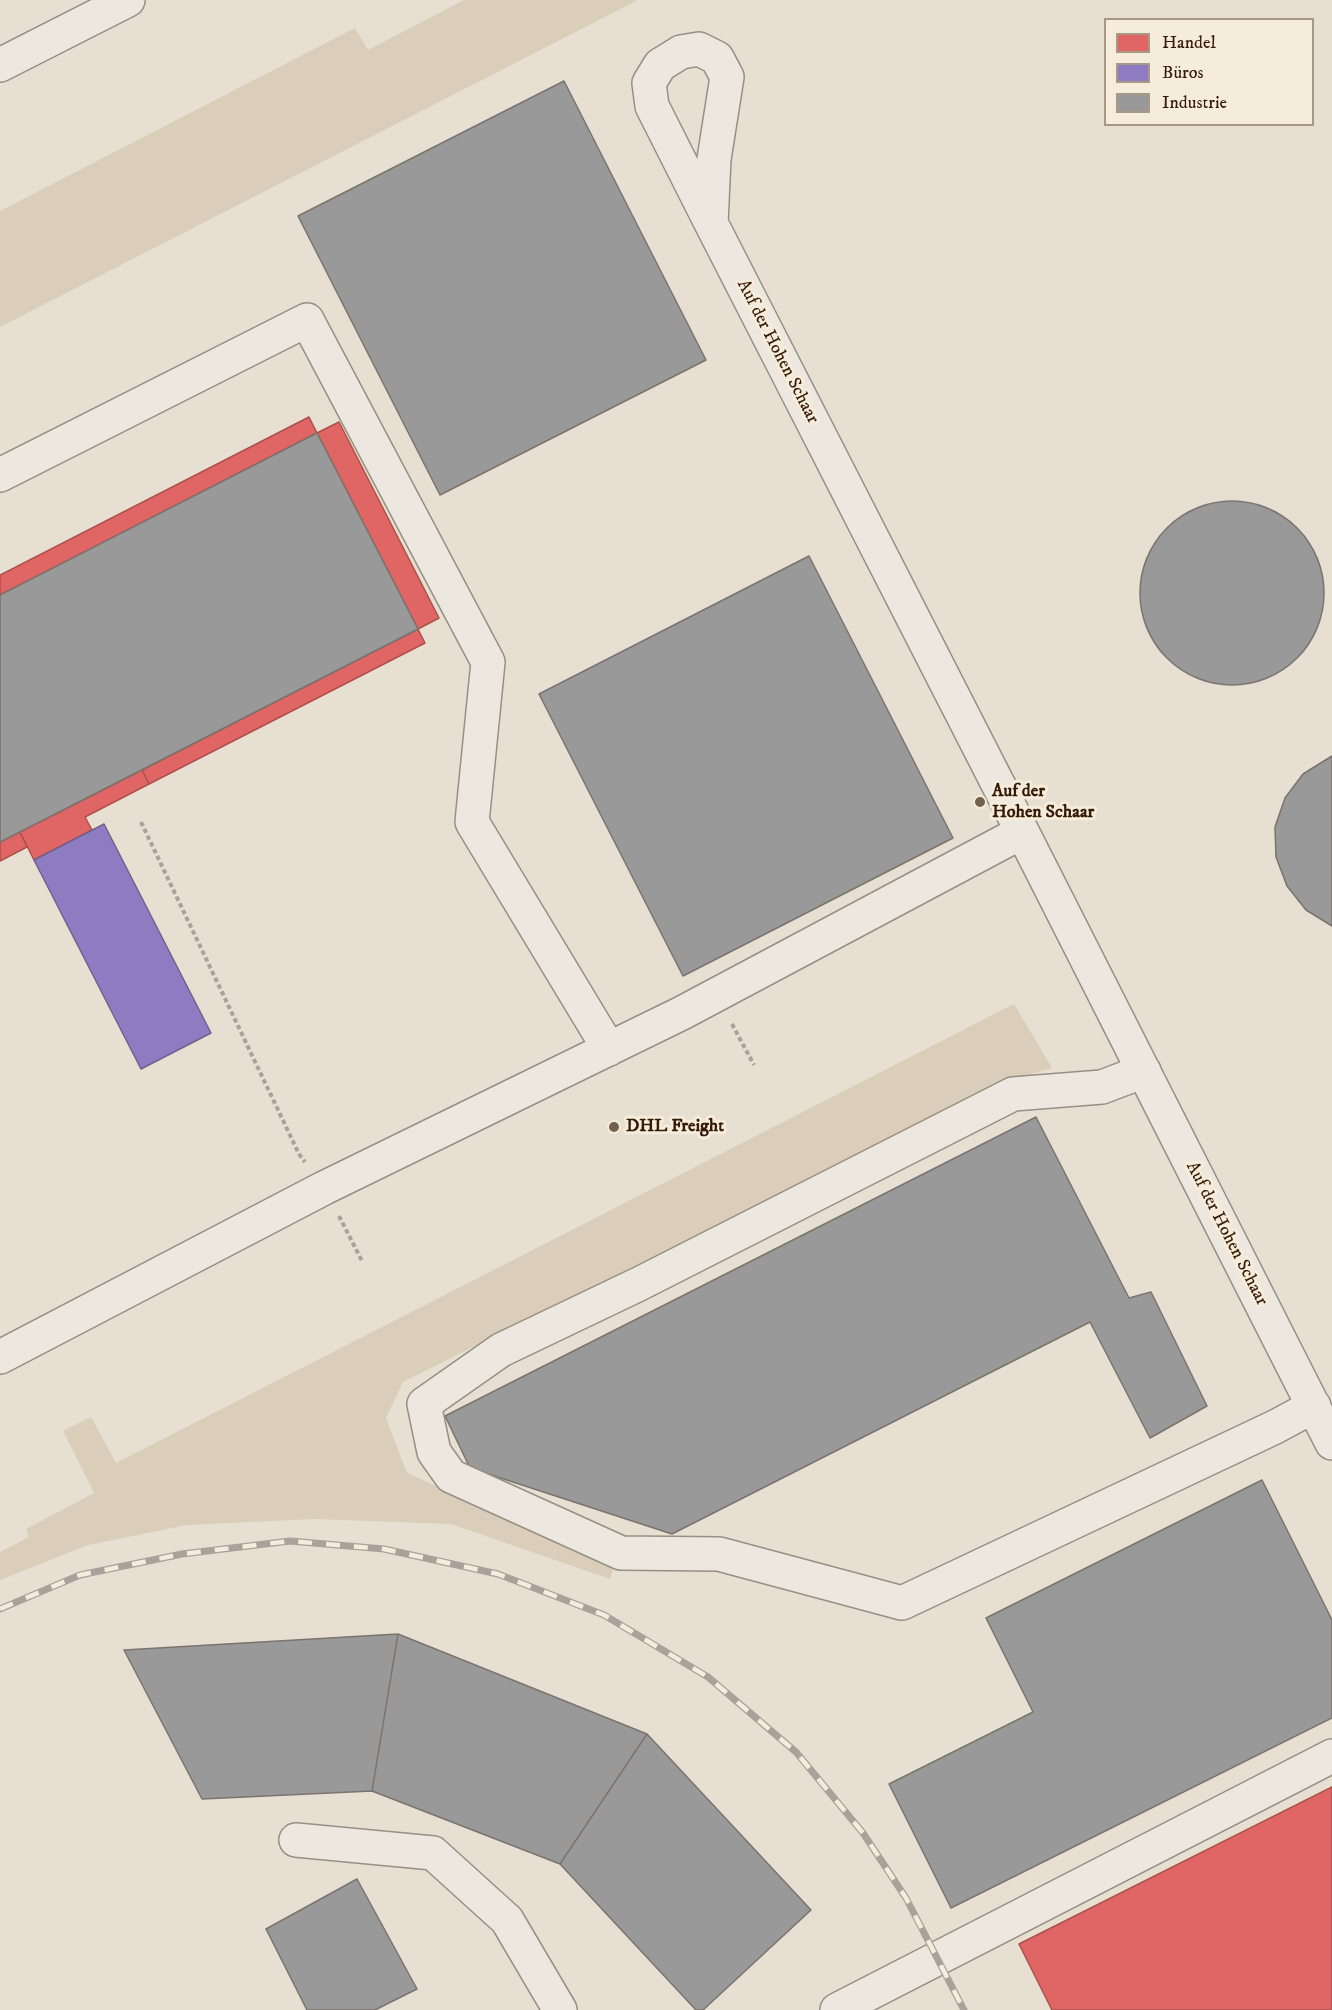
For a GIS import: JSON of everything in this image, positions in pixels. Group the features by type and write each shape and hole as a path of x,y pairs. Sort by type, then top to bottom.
{"street":[{"path":"0,65 128,0"},
{"name":"Auf der Hohen Schaar","path":"711,223 1332,1443"},
{"path":"0,475 307,320 488,662 472,822 609,1049"},
{"path":"0,1357 324,1188 717,994 1022,832"},
{"path":"1143,1071 1102,1087 1013,1094 639,1284 501,1350 424,1404 434,1452 451,1476 621,1553 719,1554 902,1603 1275,1427 1314,1406"},
{"path":"837,2010 1332,1756"},
{"path":"296,1840 433,1853 507,1920 560,2010"}],"path":[{"path":"141,822 299,1154 324,1188 362,1261"},
{"path":"717,994 754,1065"}],"shaded area":[{"path":"464,0 638,0 0,327 0,211 355,28 368,50"},
{"path":"1014,1004 1052,1068 1002,1083 403,1382 386,1418 407,1473 614,1566 610,1579 451,1524 314,1519 187,1525 88,1545 0,1580 0,1552 29,1537 26,1529 94,1493 63,1431 91,1417 116,1463"}],"building: Handel":[{"path":"309,417 317,433 0,595 0,575"},
{"path":"339,422 439,618 418,629 317,433"},
{"path":"418,629 425,643 149,784 142,770"},
{"path":"142,770 149,784 85,817 92,830 34,860 20,832"},
{"path":"20,832 27,847 0,861 0,842"},
{"path":"1332,1787 1332,2010 1052,2010 1019,1944"}],"building: Büros":[{"path":"104,824 211,1033 141,1069 34,860"}],"building: Industrie":[{"path":"564,81 706,360 440,495 298,216"},
{"path":"317,433 418,629 0,842 0,595"},
{"path":"1232,501 1267,508 1297,528 1317,558 1324,593 1317,628 1297,658 1267,678 1232,685 1197,678 1167,658 1147,628 1140,593 1147,558 1167,528 1197,508"},
{"path":"809,556 953,838 683,976 539,694"},
{"path":"1332,756 1332,926 1306,910 1287,886 1276,857 1275,827 1285,798 1303,774"},
{"path":"1036,1117 1129,1298 1151,1292 1207,1406 1150,1438 1090,1322 672,1534 470,1468 445,1416"},
{"path":"1262,1480 1332,1620 1332,1718 951,1908 889,1784 1033,1712 986,1618"},
{"path":"398,1634 647,1734 560,1864 372,1791"},
{"path":"398,1634 372,1791 202,1799 124,1650"},
{"path":"647,1734 811,1910 703,2010 696,2010 560,1864"},
{"path":"357,1879 417,1989 375,2010 307,2010 266,1929"}],"railway":[{"path":"0,1609 80,1575 182,1554 290,1541 384,1549 498,1574 604,1615 708,1677 796,1752 863,1833 906,1898 964,2010"}],"place":[{"name":"Auf der Hohen Schaar","path":"980,802"},
{"name":"DHL Freight","path":"614,1127"}]}
